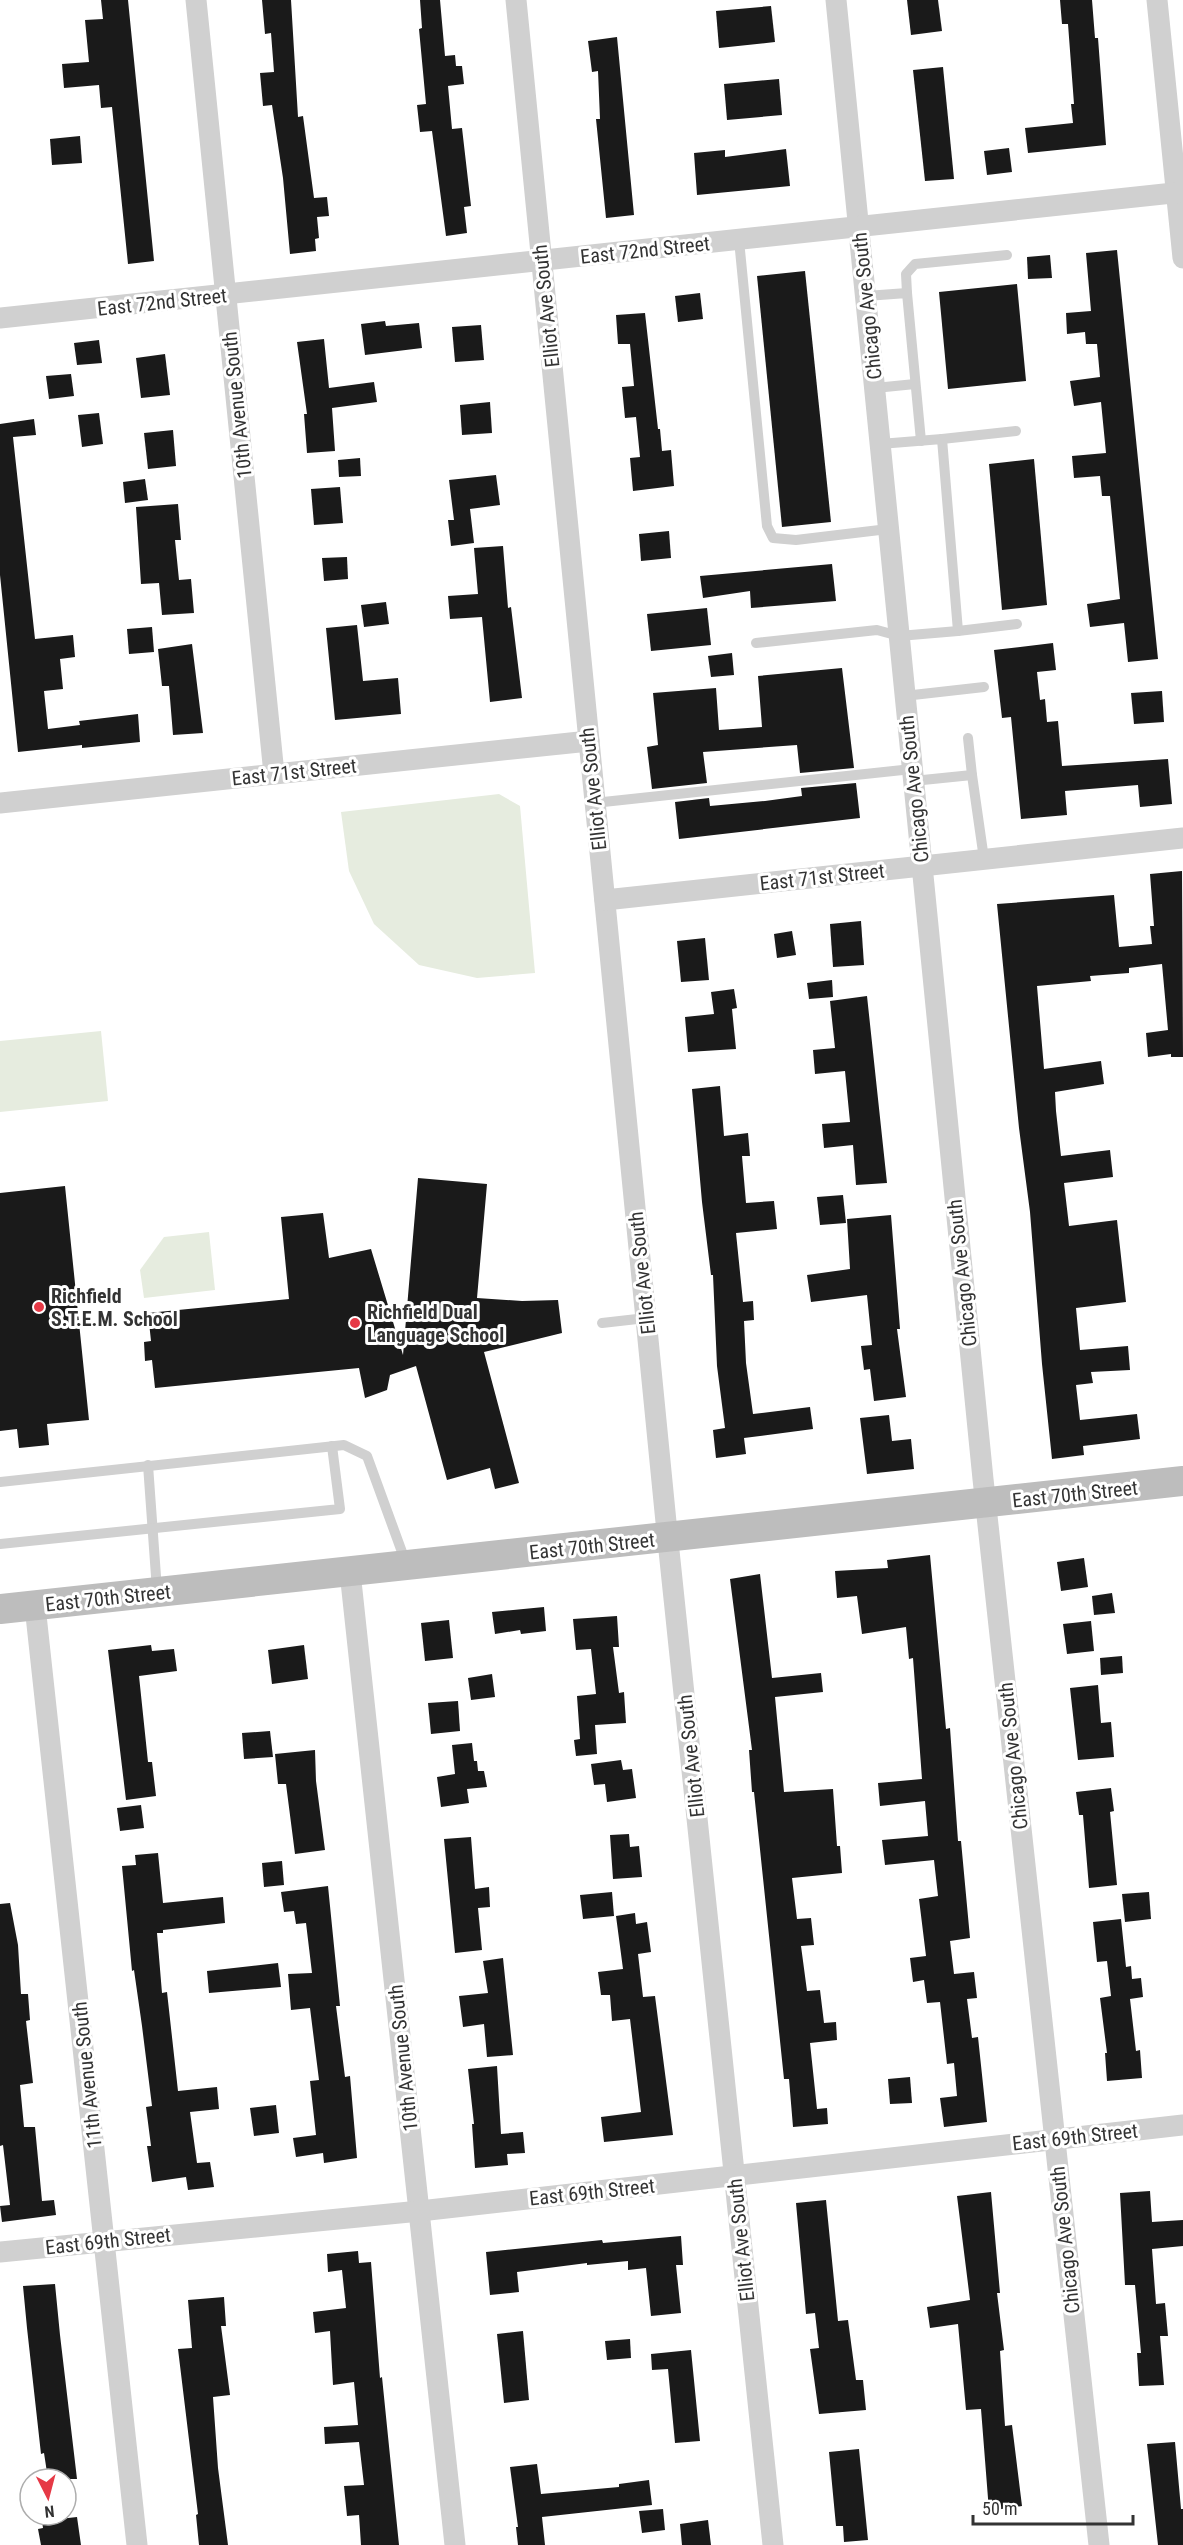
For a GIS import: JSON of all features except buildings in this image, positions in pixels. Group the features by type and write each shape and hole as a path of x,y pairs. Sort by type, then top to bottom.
{"street":[{"name":"10th Avenue South","path":"196,0 274,774"},
{"name":"Elliot Ave South","path":"516,0 668,1538 773,2545"},
{"name":"Chicago Ave South","path":"836,0 985,1504 1099,2545"},
{"path":"1157,0 1180,192 1183,258"},
{"name":"East 72nd Street","path":"0,318 226,296 1180,192"},
{"name":"East 71st Street","path":"0,803 589,741"},
{"name":"East 71st Street","path":"604,900 1183,838"},
{"name":"East 70th Street","path":"0,1609 1183,1481"},
{"name":"10th Avenue South","path":"350,1572 455,2545"},
{"name":"11th Avenue South","path":"35,1606 137,2545"},
{"name":"East 69th Street","path":"0,2252 420,2211 1183,2125"}],"lane":[{"path":"739,240 767,526 773,538 796,540 888,529"},
{"path":"921,441 906,274 915,264 1007,255"},
{"path":"866,296 907,292"},
{"path":"874,388 915,384"},
{"path":"880,444 1016,431"},
{"path":"942,439 958,631"},
{"path":"756,643 877,630 899,636 1017,624"},
{"path":"904,696 984,687"},
{"path":"968,738 984,859"},
{"path":"594,803 912,775 972,775"},
{"path":"602,1323 646,1318"},
{"path":"0,1482 344,1445 367,1456 407,1566"},
{"path":"0,1544 340,1509 332,1446"},
{"path":"148,1465 158,1593"}],"shaded area":[{"path":"499,794 520,806 535,973 477,978 419,965 374,924 349,871 341,812"},
{"path":"101,1031 108,1101 0,1112 0,1041"},
{"path":"209,1232 215,1290 144,1298 140,1270 164,1237"}],"place":[{"name":"Richfield S.T.E.M. School","path":"39,1307"},
{"name":"Richfield Dual Language School","path":"355,1323"}]}
